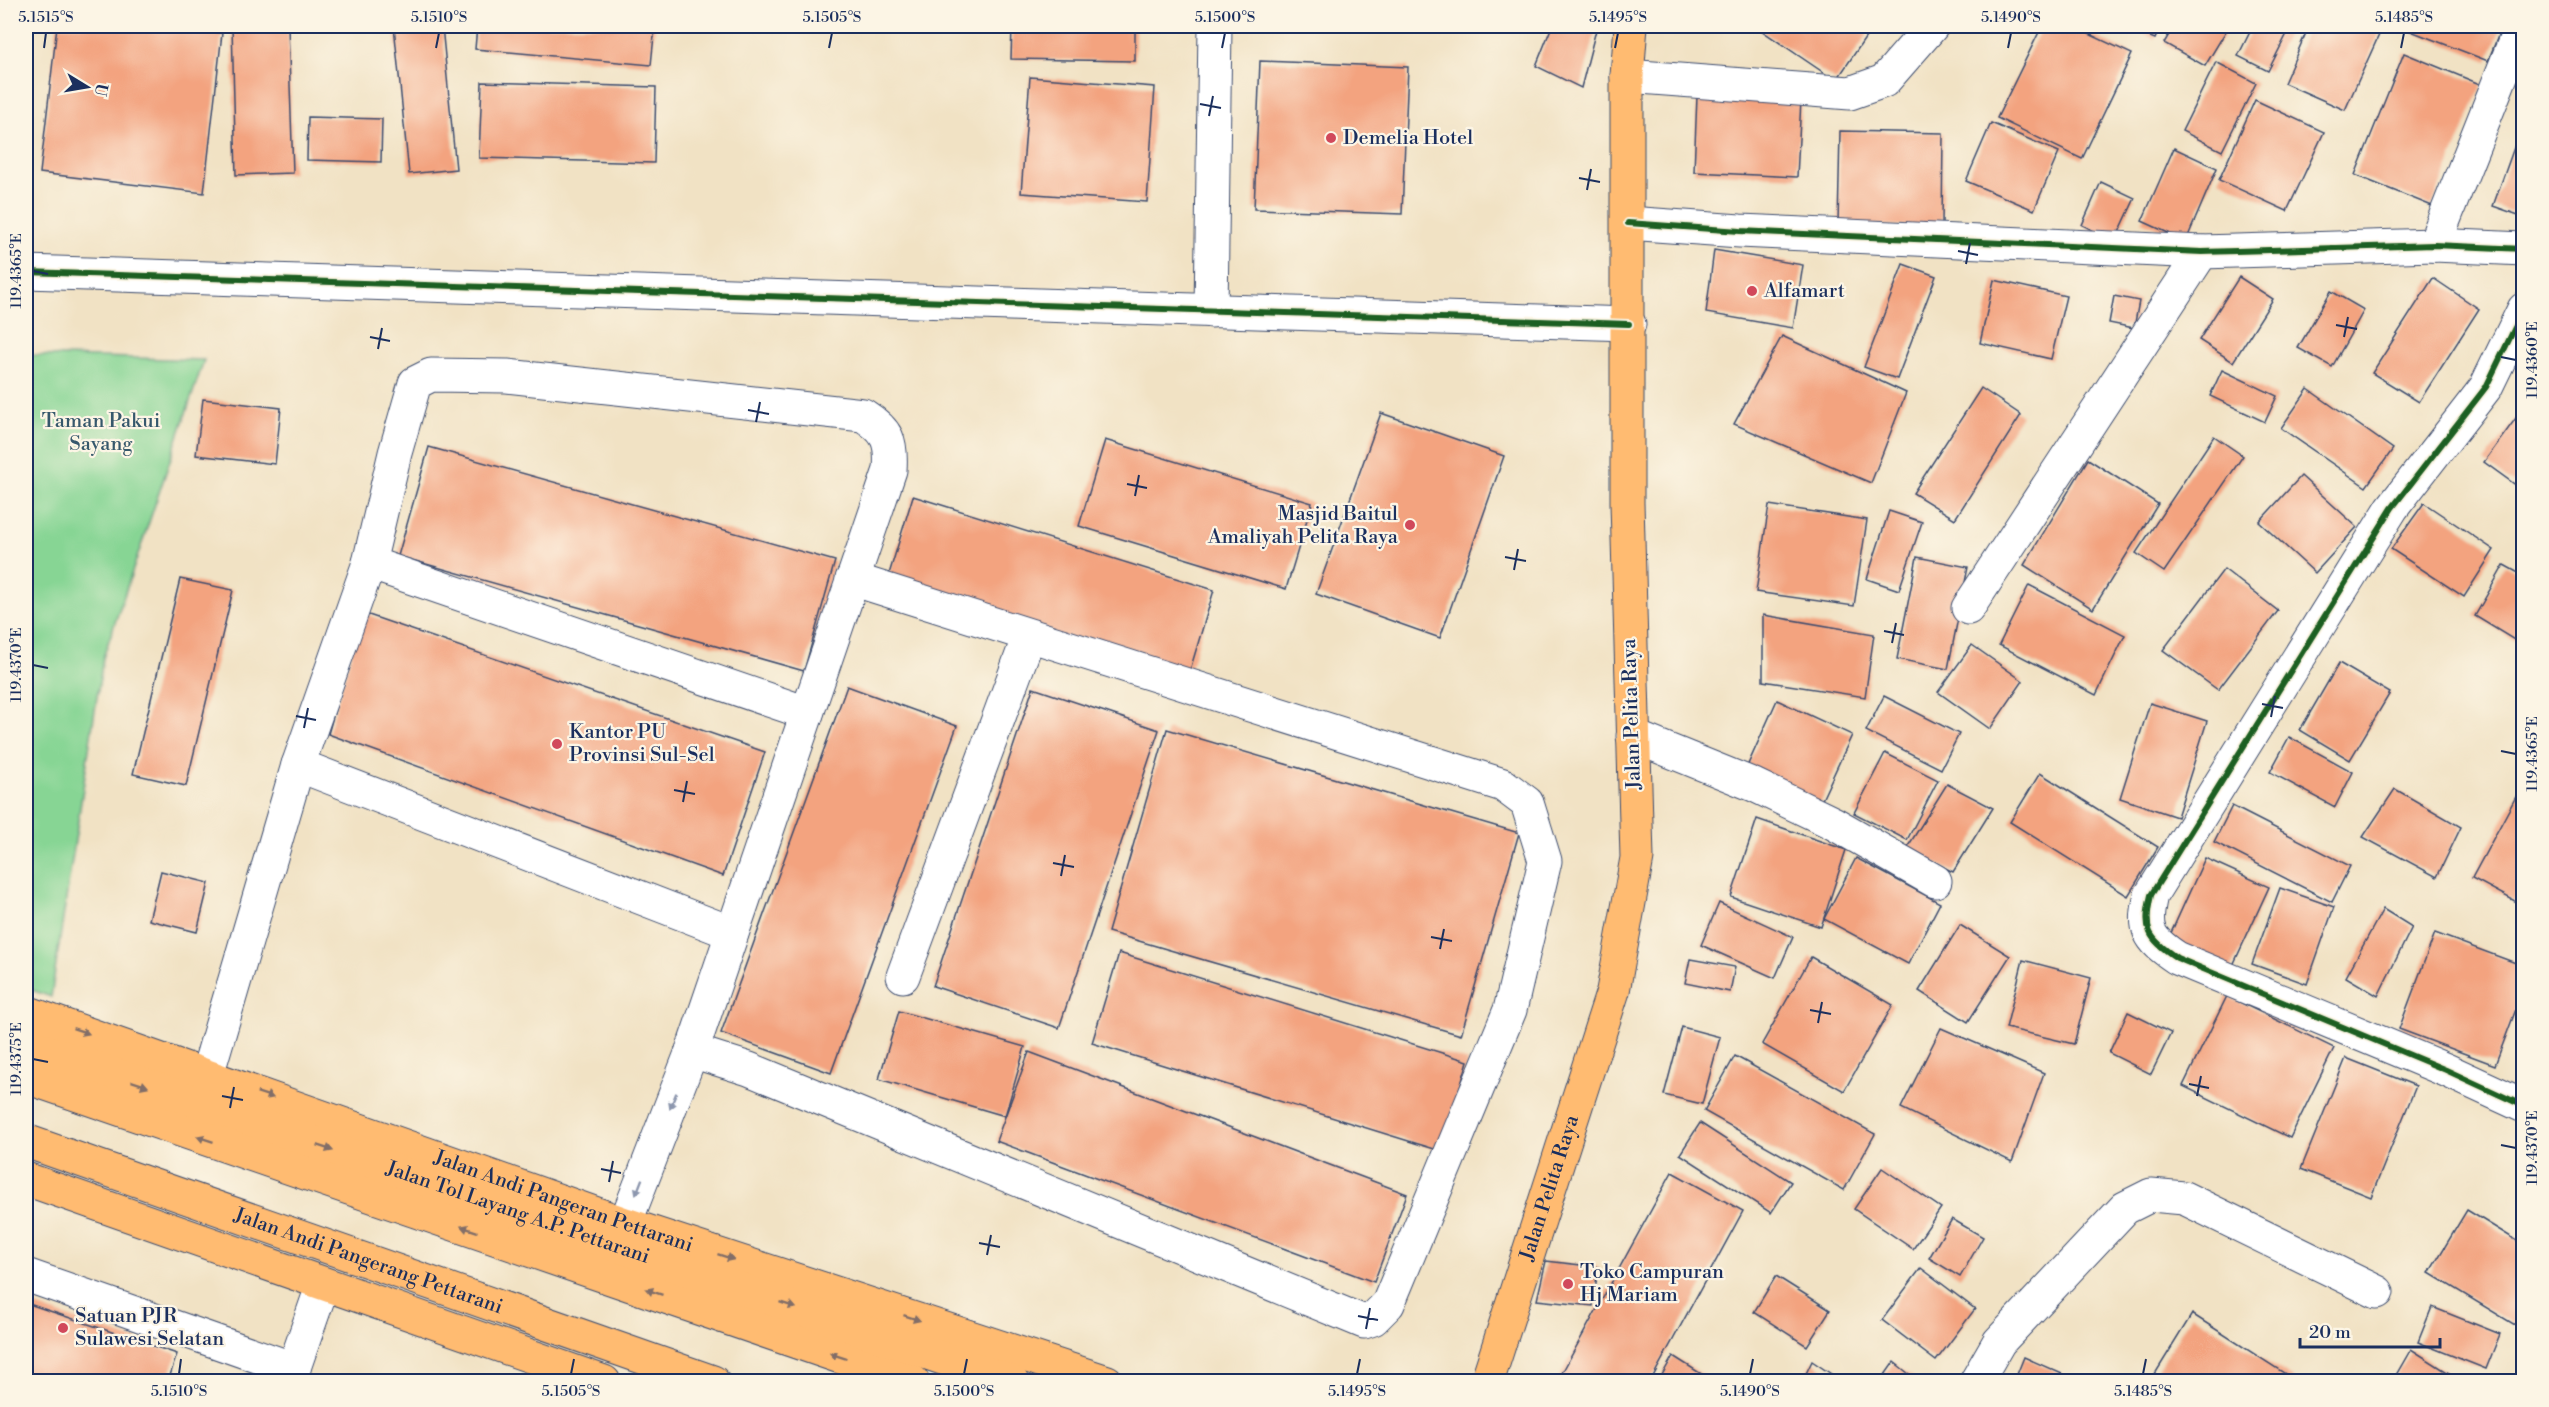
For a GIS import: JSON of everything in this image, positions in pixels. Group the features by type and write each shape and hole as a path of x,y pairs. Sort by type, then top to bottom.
{"main road":[{"name":"Jalan Pelita Raya","path":"1487,1382 1613,991 1637,858 1627,503 1629,324 1627,76 1631,26"},
{"name":"Jalan Andi Pangeran Pettarani","path":"26,1012 625,1224 1107,1382"},
{"name":"Jalan Tol Layang A.P. Pettarani","path":"26,1044 1012,1382"},
{"name":"Jalan Tol Layang A.P. Pettarani","path":"26,1077 913,1382"},
{"name":"Jalan Andi Pangerang Pettarani","path":"26,1141 350,1252 713,1382"},
{"path":"26,1159 257,1238 653,1382"},
{"path":"26,1179 604,1382"}],"street":[{"path":"1211,311 1215,26"},
{"path":"1627,76 1850,93 1884,81 1932,26"},
{"path":"2434,245 2521,26"},
{"path":"1628,223 1740,231 2202,252 2434,245 2523,249"},
{"path":"1968,608 2202,252"},
{"path":"26,272 1629,324"},
{"path":"2523,309 2486,387 2392,508 2151,895 2146,919 2158,946 2177,958 2446,1070 2523,1106"},
{"path":"207,1075 298,765 369,563 394,453 415,383 431,375 507,376 863,415 881,427 891,447 890,470 692,1051 625,1224"},
{"path":"369,563 807,713"},
{"path":"692,1051 749,1069 1364,1322 1373,1319 1388,1304 1510,1010 1545,861 1527,803 1503,785 852,579"},
{"path":"903,976 1029,636"},
{"path":"1633,736 1764,790 1833,823 1935,881"},
{"path":"298,765 732,933"},
{"path":"1976,1382 1999,1342 2038,1298 2125,1208 2151,1195 2184,1198 2377,1292"},
{"path":"26,1275 291,1375 323,1284"}],"green space":[{"name":"Taman Pakui Sayang","path":"26,355 204,360 103,658 51,997 26,988"}],"building":[{"path":"57,26 156,26 222,33 204,193 40,173"},
{"path":"232,26 288,26 293,173 236,175"},
{"path":"394,26 442,26 456,169 409,174"},
{"path":"477,26 655,26 651,65 475,49"},
{"path":"1012,26 1135,26 1135,61 1011,59"},
{"path":"1552,26 1597,26 1581,88 1536,66"},
{"path":"1755,26 1856,26 1868,34 1836,81"},
{"path":"2042,26 2072,26 2132,54 2082,159 1997,118"},
{"path":"2124,26 2161,26 2155,39"},
{"path":"2174,26 2229,26 2205,66 2164,43"},
{"path":"2253,26 2291,26 2268,71 2238,56"},
{"path":"2309,26 2383,26 2345,110 2284,83"},
{"path":"2398,26 2502,26 2488,61"},
{"path":"2404,53 2482,85 2432,206 2355,175"},
{"name":"Demelia Hotel","path":"1260,61 1408,67 1402,214 1254,209"},
{"path":"2216,62 2256,83 2222,151 2182,131"},
{"path":"1030,77 1155,87 1147,202 1021,193"},
{"path":"482,82 656,87 654,163 479,158"},
{"path":"1697,96 1801,100 1797,177 1694,172"},
{"path":"2255,100 2324,132 2287,211 2219,180"},
{"path":"308,117 382,119 381,162 307,160"},
{"path":"1991,123 2059,152 2034,210 1966,181"},
{"path":"2521,128 2524,129 2524,217 2493,206"},
{"path":"1840,131 1943,133 1942,226 1838,225"},
{"path":"2174,148 2217,168 2186,241 2142,221"},
{"path":"2101,182 2135,198 2115,241 2082,225"},
{"path":"1714,250 1803,265 1793,328 1706,313"},
{"path":"1903,264 1936,276 1897,379 1864,367"},
{"path":"2239,277 2273,299 2233,362 2199,340"},
{"path":"2433,278 2479,309 2419,402 2372,373"},
{"path":"1994,280 2066,296 2051,359 1980,343"},
{"path":"2331,291 2364,310 2332,367 2298,348"},
{"path":"2114,296 2139,301 2134,328 2109,323"},
{"path":"1782,336 1906,393 1871,483 1734,424"},
{"path":"2222,370 2277,396 2265,422 2210,396"},
{"path":"1981,388 2021,415 1955,519 1913,493"},
{"path":"2308,389 2393,449 2366,487 2281,428"},
{"path":"203,399 281,408 275,464 196,455"},
{"path":"2524,407 2524,491 2484,462"},
{"name":"Masjid Baitul Amaliyah Pelita Raya","path":"1381,413 1504,456 1440,638 1316,594"},
{"path":"2214,436 2243,456 2164,572 2136,553"},
{"path":"1105,440 1312,503 1286,589 1079,526"},
{"path":"429,447 835,561 804,671 398,556"},
{"path":"2088,459 2158,504 2093,609 2024,565"},
{"path":"2301,476 2357,527 2315,573 2259,522"},
{"path":"913,496 1214,590 1188,677 886,584"},
{"path":"2424,503 2494,550 2464,597 2391,549"},
{"path":"1769,505 1867,520 1854,606 1756,592"},
{"path":"1889,511 1922,522 1899,590 1867,579"},
{"path":"1917,557 1968,567 1948,669 1897,659"},
{"path":"2504,565 2524,576 2524,646 2475,616"},
{"path":"2224,569 2278,611 2218,690 2163,650"},
{"path":"180,579 233,590 186,786 133,774"},
{"path":"2029,585 2125,635 2096,695 1999,645"},
{"path":"363,613 765,752 723,876 328,734"},
{"path":"1763,615 1874,634 1865,697 1763,681"},
{"path":"1972,645 2023,681 1990,729 1938,692"},
{"path":"2339,663 2390,693 2350,760 2300,730"},
{"path":"847,686 957,726 831,1073 721,1033"},
{"path":"1033,688 1159,730 1059,1028 933,986"},
{"path":"1884,696 1959,734 1941,769 1866,731"},
{"path":"1777,700 1852,735 1820,804 1746,769"},
{"path":"2150,703 2207,721 2177,817 2120,798"},
{"path":"1167,729 1519,833 1461,1035 1108,932"},
{"path":"2289,737 2353,772 2335,807 2270,772"},
{"path":"1885,753 1938,780 1907,840 1854,813"},
{"path":"2040,773 2158,847 2128,896 2010,822"},
{"path":"1947,784 1993,808 1953,872 1907,848"},
{"path":"2395,789 2461,827 2437,877 2363,837"},
{"path":"2518,793 2524,796 2524,906 2472,878"},
{"path":"2232,806 2350,866 2332,902 2214,842"},
{"path":"1757,819 1846,850 1821,927 1731,897"},
{"path":"1856,858 1940,903 1908,964 1824,919"},
{"path":"2205,858 2269,887 2229,974 2166,944"},
{"path":"161,871 209,883 197,932 149,920"},
{"path":"2280,888 2334,907 2307,984 2252,964"},
{"path":"1719,903 1793,937 1775,978 1701,945"},
{"path":"2383,909 2412,927 2378,996 2346,977"},
{"path":"1960,925 2010,956 1968,1022 1919,991"},
{"path":"2435,933 2524,966 2524,988 2495,1065 2399,1029"},
{"path":"1119,953 1468,1061 1441,1151 1092,1043"},
{"path":"1811,957 1893,1005 1844,1091 1762,1044"},
{"path":"1690,959 1735,967 1730,992 1685,983"},
{"path":"2023,960 2091,978 2074,1044 2006,1028"},
{"path":"2227,996 2334,1048 2290,1138 2183,1086"},
{"path":"899,1011 1025,1047 1005,1116 879,1079"},
{"path":"2128,1012 2171,1033 2151,1074 2109,1053"},
{"path":"1682,1027 1720,1037 1702,1104 1664,1095"},
{"path":"1941,1028 2044,1073 2012,1162 1901,1108"},
{"path":"1029,1052 1407,1194 1374,1282 996,1141"},
{"path":"1735,1056 1875,1134 1844,1190 1704,1111"},
{"path":"2346,1058 2416,1086 2371,1197 2301,1169"},
{"path":"1700,1123 1791,1182 1771,1213 1680,1154"},
{"path":"1882,1168 1941,1208 1913,1249 1854,1209"},
{"path":"1672,1172 1743,1211 1650,1382 1557,1382"},
{"path":"2467,1210 2524,1245 2524,1321 2520,1328 2429,1273"},
{"path":"1952,1219 1983,1237 1960,1277 1929,1258"},
{"name":"Toko Campuran Hj Mariam","path":"1546,1261 1598,1267 1593,1306 1537,1300"},
{"path":"1921,1268 1975,1309 1936,1361 1882,1320"},
{"path":"1776,1276 1830,1310 1807,1346 1754,1312"},
{"name":"Satuan PJR Sulawesi Selatan","path":"26,1303 177,1354 168,1382 26,1382"},
{"path":"2432,1307 2500,1334 2486,1369 2418,1342"},
{"path":"2192,1314 2298,1382 2150,1382"},
{"path":"2411,1349 2463,1382 2392,1382"},
{"path":"1673,1356 1714,1382 1658,1382"},
{"path":"2024,1357 2080,1382 2014,1382"},
{"path":"1812,1361 1843,1382 1802,1382"},
{"path":"1894,1362 1919,1382 1880,1382"}],"cycle path":[{"path":"1628,223 1740,231 2202,252 2434,245 2524,249"},
{"path":"26,272 1629,324"},
{"path":"2524,309 2486,387 2392,508 2151,895 2147,916 2153,938 2177,958 2446,1070 2524,1106"}],"place":[{"name":"Demelia Hotel","path":"1331,138"},
{"name":"Alfamart","path":"1752,291"},
{"name":"Masjid Baitul Amaliyah Pelita Raya","path":"1410,525"},
{"name":"Kantor PU Provinsi Sul-Sel","path":"557,744"},
{"name":"Toko Campuran Hj Mariam","path":"1568,1284"},
{"name":"Satuan PJR Sulawesi Selatan","path":"63,1328"}]}
